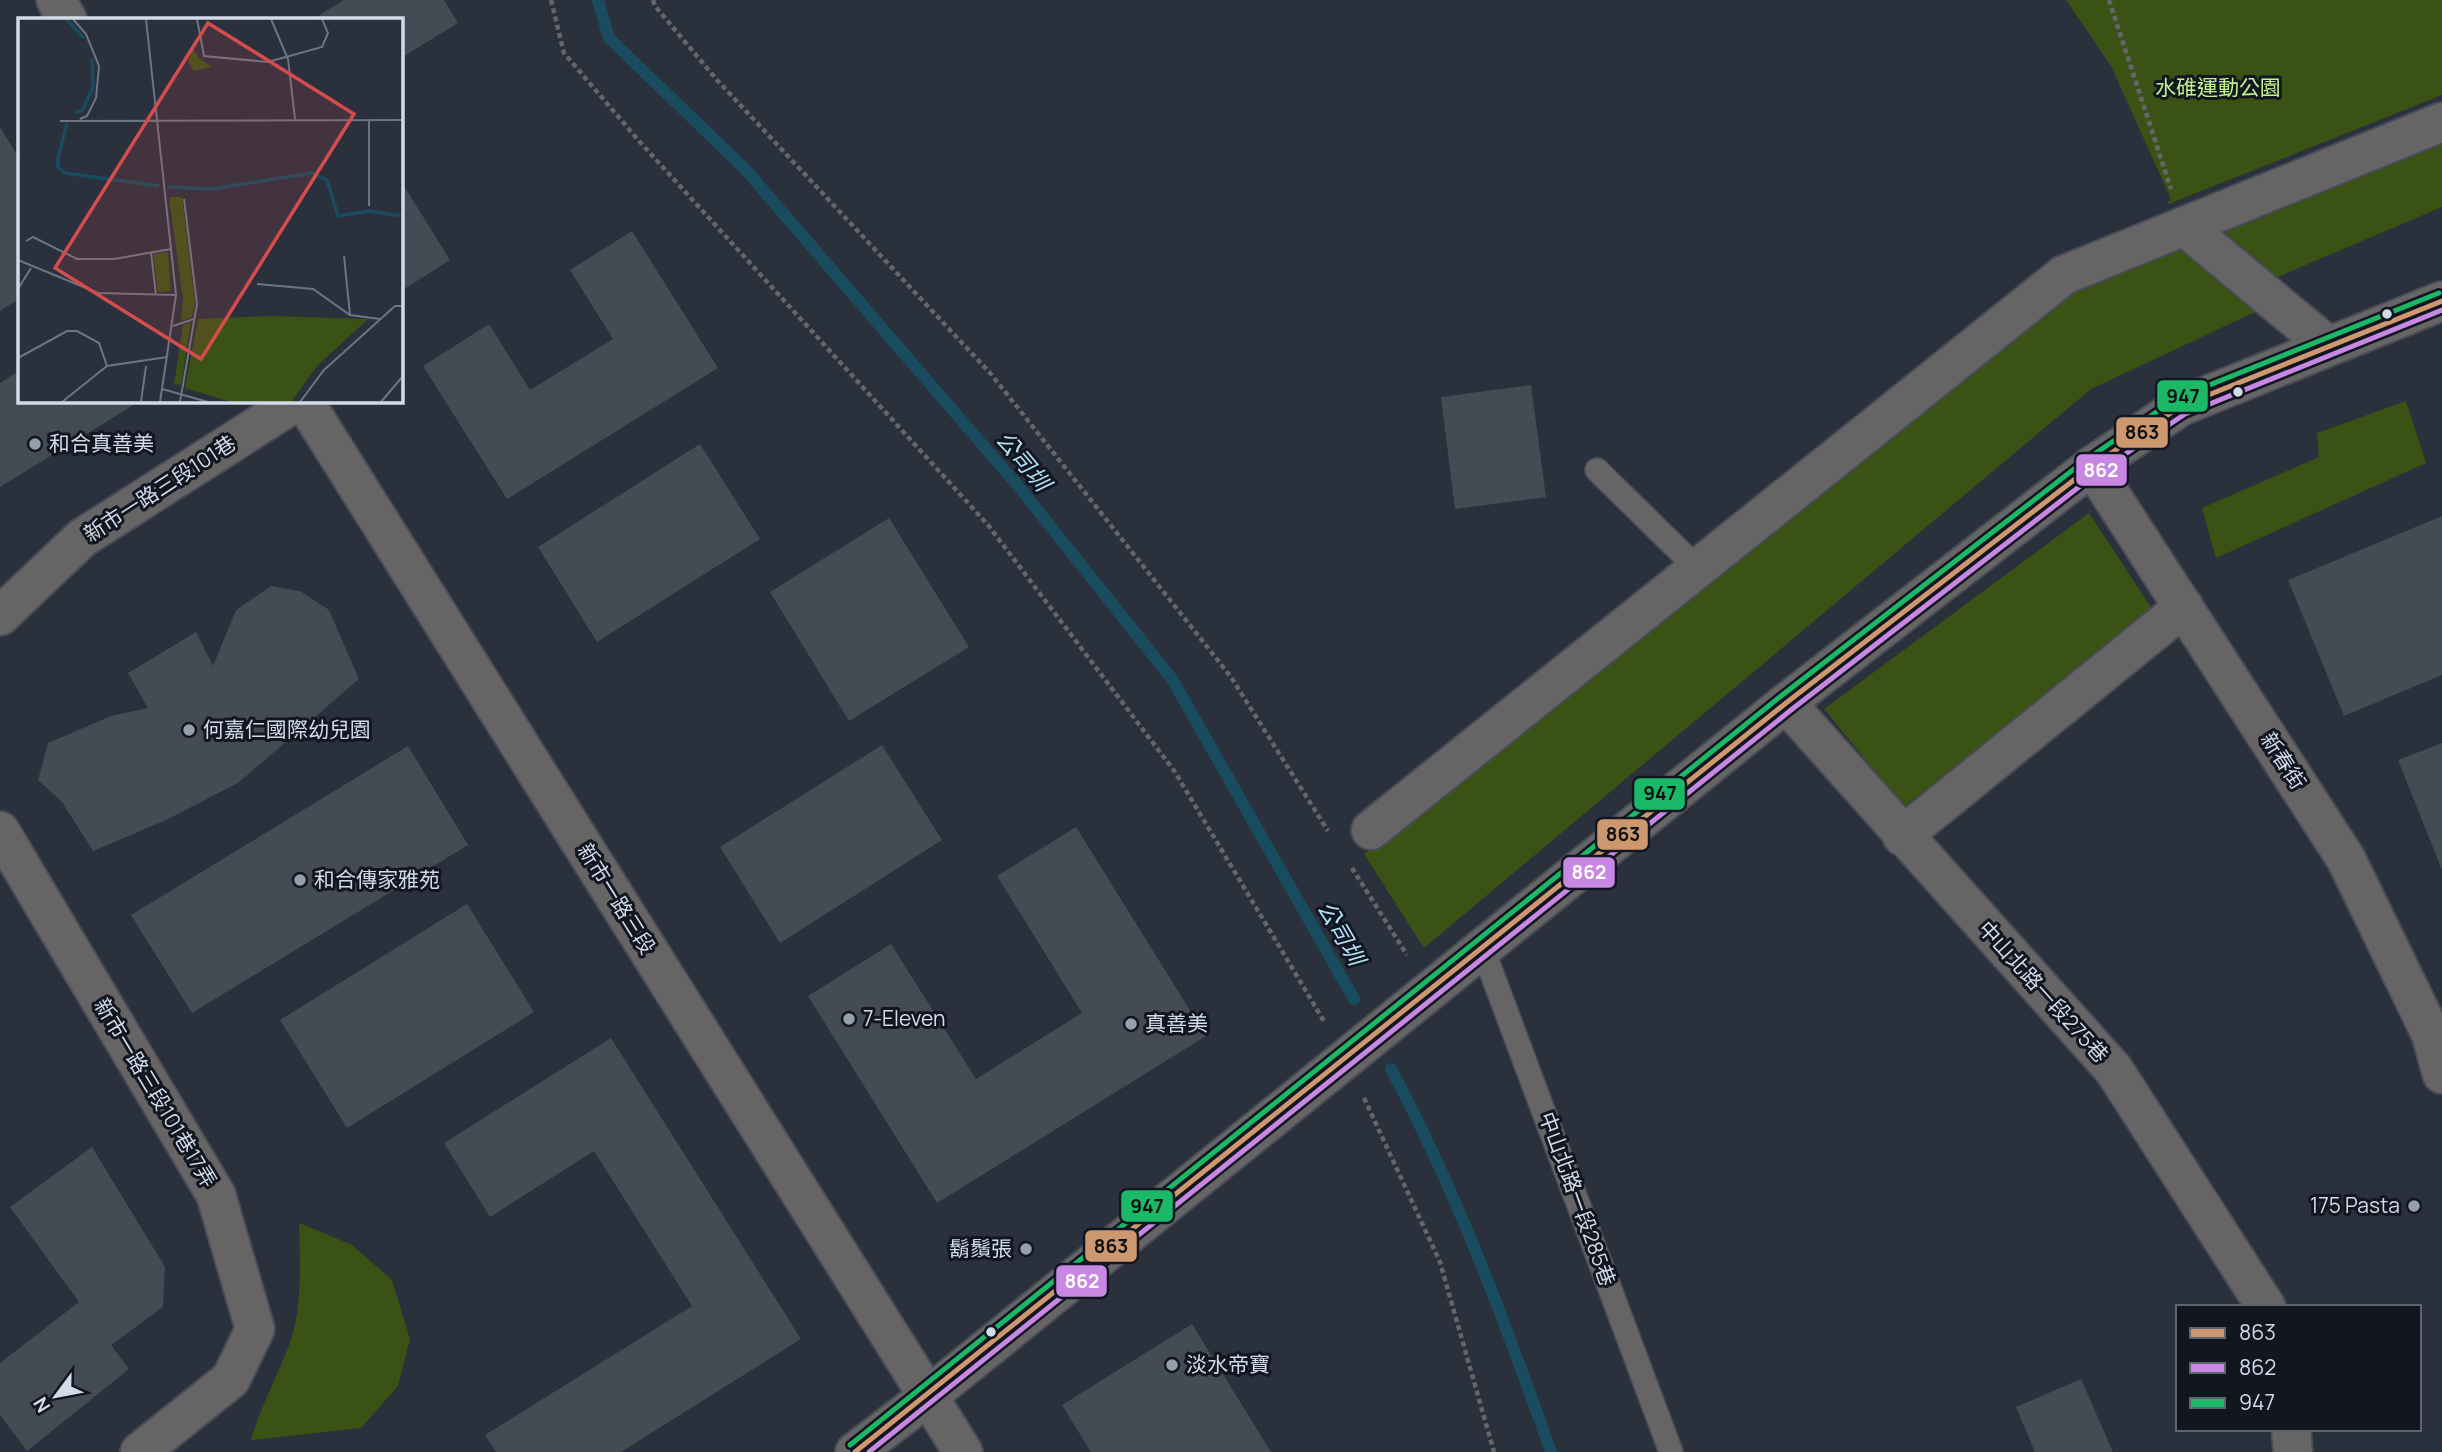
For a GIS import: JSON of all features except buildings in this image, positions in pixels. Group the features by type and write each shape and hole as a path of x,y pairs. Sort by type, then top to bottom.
{"street":[{"path":"55,0 67,18"},
{"path":"1371,830 2064,275 2442,122"},
{"path":"2184,226 2328,346"},
{"path":"855,1452 927,1397 1345,1056 1786,702 2092,466 2181,406 2442,301"},
{"name":"新市一路三段101巷","path":"0,616 82,538 295,402"},
{"name":"新市一路三段","path":"305,402 963,1452"},
{"name":"新春街","path":"2092,466 2346,859 2431,1034 2442,1074"},
{"path":"1902,836 2184,607"},
{"name":"中山北路一段275巷","path":"1786,702 1902,836 2114,1070 2265,1305"},
{"name":"新市一路三段101巷17弄","path":"0,831 216,1195 256,1329 231,1379 140,1452"},
{"path":"2291,1431 2293,1452"}],"lane":[{"path":"1597,470 1697,568"},
{"name":"中山北路一段285巷","path":"1482,947 1671,1452"}],"path":[{"path":"551,0 564,53 648,151 988,525 1175,772 1345,1056 1440,1262 1494,1452"},
{"path":"653,0 655,6 717,80 991,374 1231,677 1333,839"},
{"path":"2109,0 2184,226"},
{"path":"1348,862 1429,990"}],"green space":[{"name":"水碓運動公園","path":"2066,0 2442,0 2442,95 2166,205 2171,199 2111,66"},
{"path":"2442,139 2442,207 2275,278 2219,230"},
{"path":"2179,245 2255,312 2091,389 1424,948 1364,854 2064,290"},
{"path":"2406,401 2426,463 2216,558 2202,508 2319,457 2317,433"},
{"path":"2089,513 2152,609 1904,807 1824,709"},
{"path":"299,1223 352,1245 392,1280 410,1339 398,1386 361,1428 251,1440 293,1333 300,1287"}],"waterway":[{"name":"公司圳","path":"598,0 609,38 745,169 1019,487 1172,679 1354,999"},
{"name":"公司圳","path":"1391,1069 1458,1209 1516,1354 1551,1452"}],"transit line":[{"name":"947","path":"850,1445 1781,696 2087,459 2177,398 2439,293"},
{"name":"863","path":"855,1452 1786,703 2092,466 2181,406 2442,301"},
{"name":"862","path":"869,1452 1791,710 2097,473 2185,414 2442,310"}],"place":[{"name":"和合真善美","path":"35,444"},
{"name":"何嘉仁國際幼兒園","path":"189,730"},
{"name":"和合傳家雅苑","path":"300,880"},
{"name":"7-Eleven","path":"849,1019"},
{"name":"真善美","path":"1131,1024"},
{"name":"175 Pasta","path":"2414,1206"},
{"name":"鬍鬚張","path":"1026,1249"},
{"name":"淡水帝寶","path":"1172,1365"}]}
